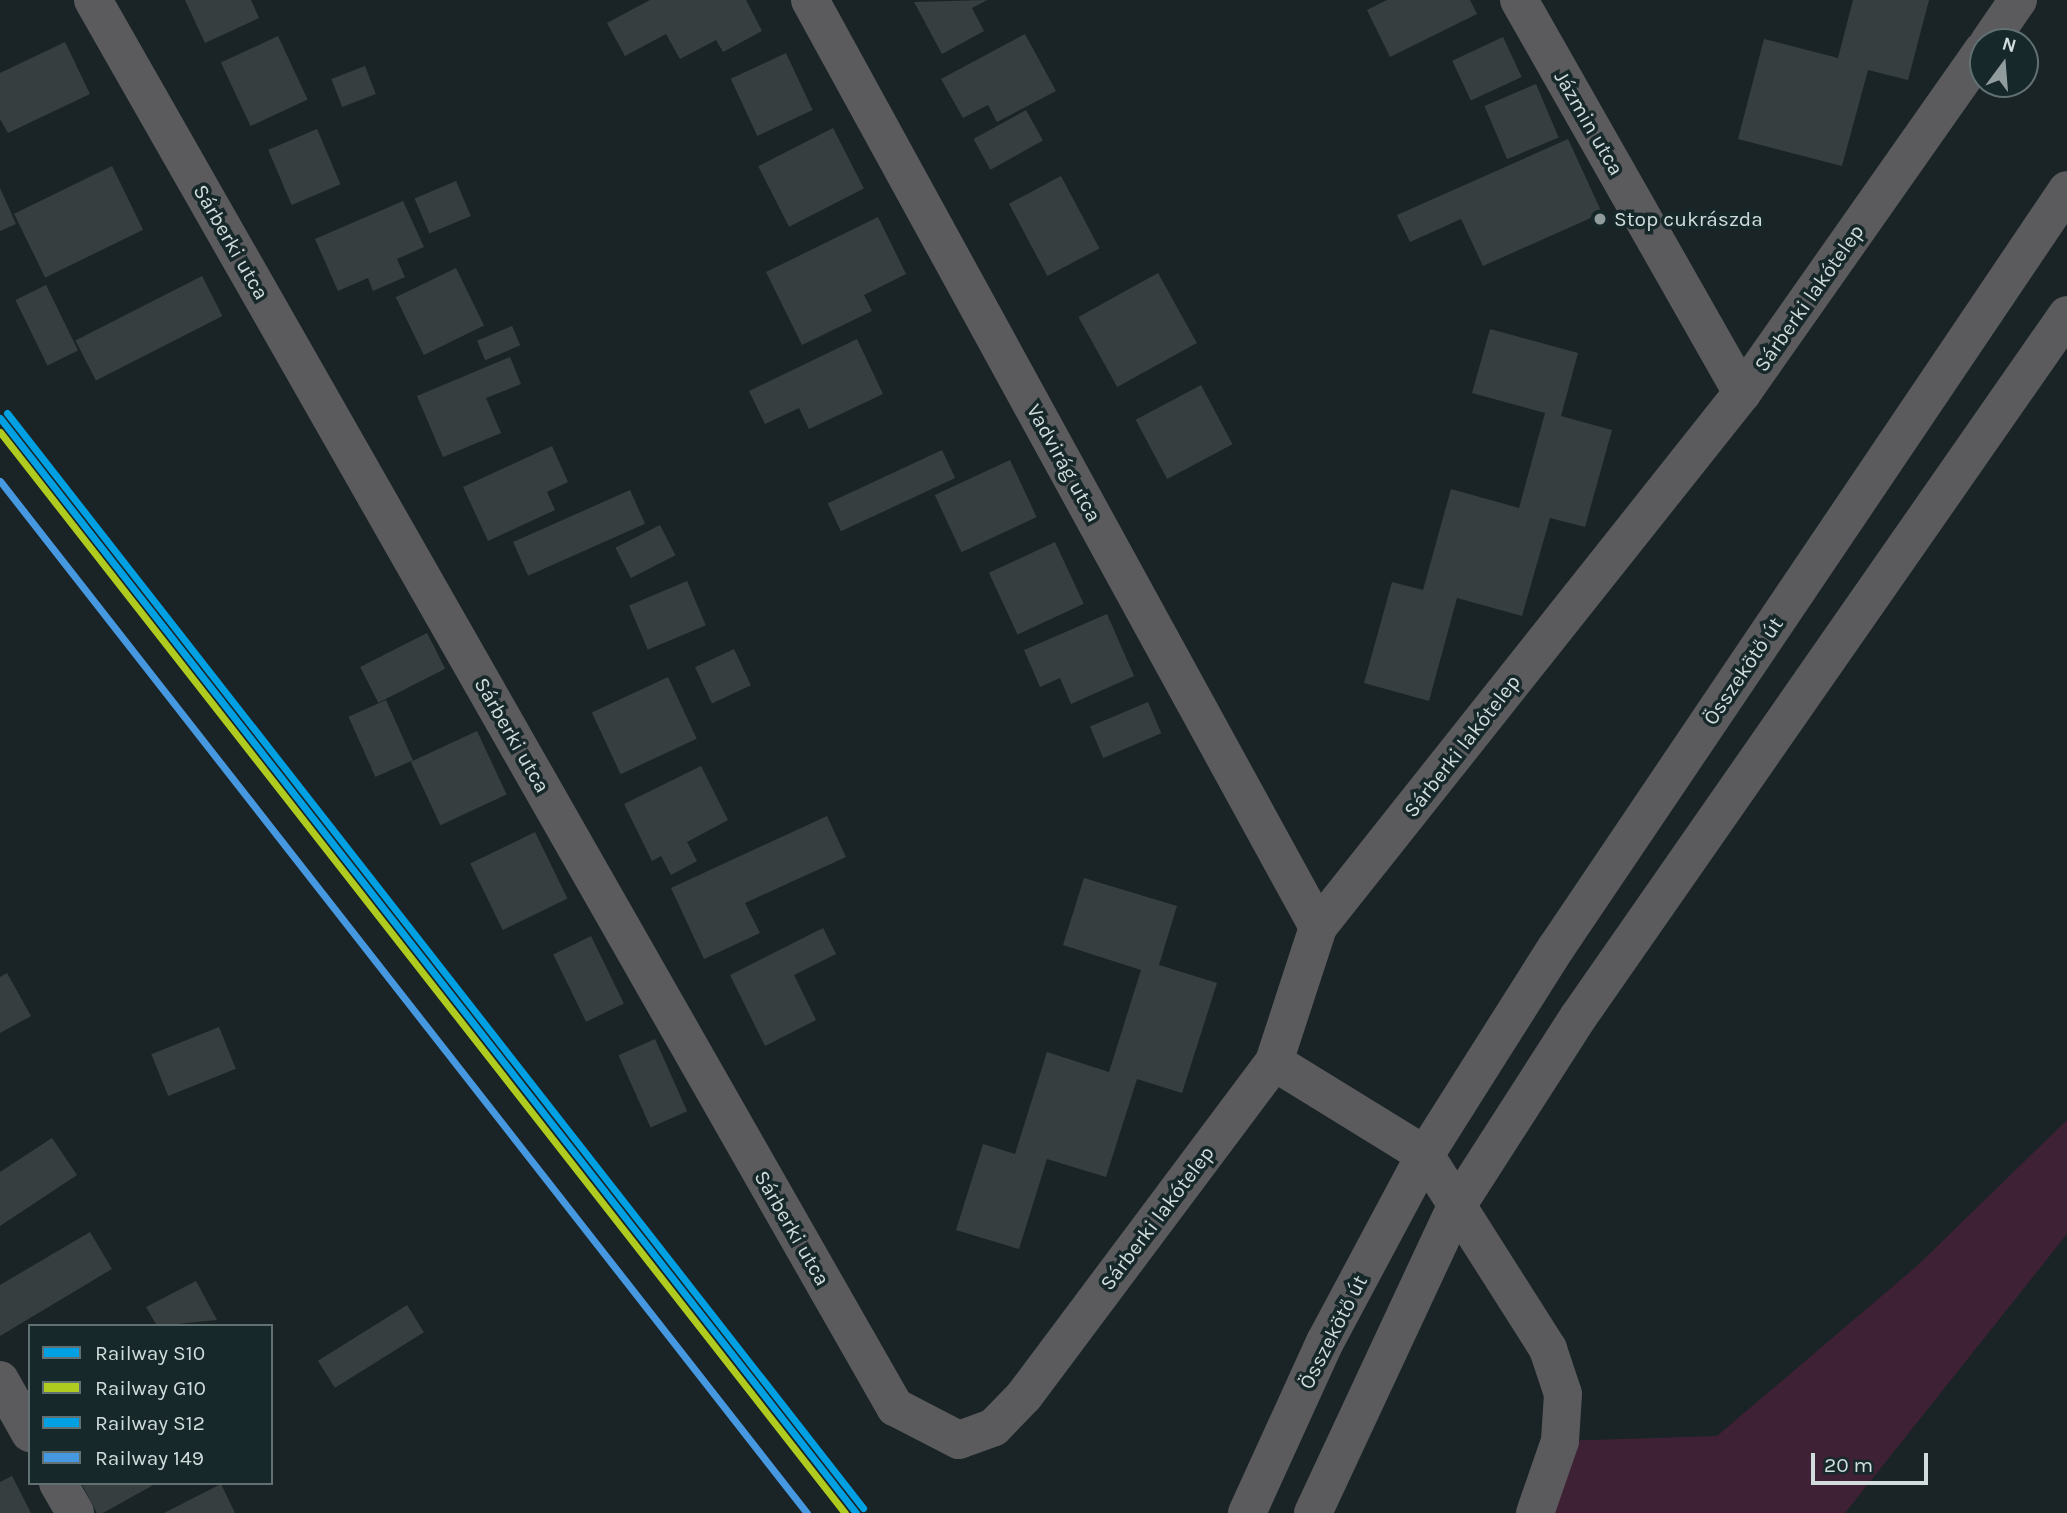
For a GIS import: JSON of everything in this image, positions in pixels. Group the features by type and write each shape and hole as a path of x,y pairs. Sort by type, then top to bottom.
{"street":[{"name":"Sárberki utca","path":"93,0 895,1407 959,1440"},
{"name":"Vadvirág utca","path":"810,0 1318,927"},
{"name":"Jázmin utca","path":"1519,0 1742,393"},
{"path":"1999,28 2018,0"},
{"name":"Sárberki lakótelep","path":"959,1440 994,1427 1024,1396 1274,1062 1318,927 1742,393 1969,70"},
{"name":"Összekötő út","path":"1247,1513 1325,1342 1425,1155 1556,948 2067,190"},
{"path":"1313,1513 1455,1209 1580,1016 2067,315"},
{"path":"1274,1062 1425,1155 1455,1209 1548,1349 1563,1394 1560,1441 1535,1513"},
{"path":"0,1380 28,1429"},
{"path":"59,1485 75,1513"}],"shaded area":[{"path":"2067,1120 2067,1234 1845,1513 1536,1513 1560,1441 1717,1436 1917,1266"}],"building":[{"path":"185,0 251,0 259,18 205,43"},
{"path":"650,0 746,0 762,31 723,52 716,40 680,59 666,34 625,56 607,23"},
{"path":"987,0 972,8 984,31 942,54 914,2"},
{"path":"1387,0 1470,0 1477,14 1390,57 1367,10"},
{"path":"1853,0 1929,0 1908,80 1868,70 1842,166 1738,139 1764,39 1838,58"},
{"path":"1025,34 1056,91 997,122 988,105 963,118 941,79"},
{"path":"278,36 308,99 250,126 221,63"},
{"path":"1503,37 1522,77 1471,101 1452,61"},
{"path":"65,42 90,94 8,133 0,119 0,73"},
{"path":"786,53 813,110 757,136 731,79"},
{"path":"365,66 376,94 342,107 331,79"},
{"path":"1536,84 1559,137 1507,159 1484,106"},
{"path":"1026,110 1043,141 990,170 974,139"},
{"path":"833,128 864,189 789,227 758,166"},
{"path":"317,129 340,184 292,205 268,150"},
{"path":"1568,139 1602,213 1483,266 1461,219 1410,242 1397,215"},
{"path":"112,166 143,230 45,278 14,214"},
{"path":"1061,176 1099,248 1047,276 1009,204"},
{"path":"456,181 471,216 429,234 415,199"},
{"path":"0,188 16,224 0,231"},
{"path":"403,201 424,247 397,259 405,277 373,291 368,278 338,291 315,239"},
{"path":"878,217 906,274 864,295 872,311 802,345 766,272"},
{"path":"456,268 484,326 424,355 396,297"},
{"path":"1158,273 1197,343 1117,387 1078,317"},
{"path":"202,276 222,316 96,381 75,340"},
{"path":"46,285 78,351 47,366 15,300"},
{"path":"512,326 520,345 485,360 477,341"},
{"path":"1490,329 1578,353 1561,416 1612,430 1585,527 1550,518 1522,616 1457,598 1429,701 1364,683 1392,582 1423,590 1451,489 1519,508 1545,413 1472,393"},
{"path":"857,339 883,394 809,429 799,408 765,424 749,391"},
{"path":"510,357 521,384 486,398 501,433 443,457 417,396"},
{"path":"1201,385 1232,444 1167,479 1136,420"},
{"path":"552,446 568,482 547,492 555,510 488,541 463,487"},
{"path":"942,450 955,478 841,531 828,503"},
{"path":"1010,460 1037,517 961,552 935,495"},
{"path":"630,490 645,524 528,576 513,542"},
{"path":"660,525 675,555 631,578 615,548"},
{"path":"1055,542 1084,604 1018,634 989,573"},
{"path":"687,581 706,625 648,650 629,606"},
{"path":"1107,614 1134,676 1071,704 1060,678 1040,687 1024,650"},
{"path":"427,633 445,669 378,703 360,667"},
{"path":"734,649 751,685 712,703 695,667"},
{"path":"668,677 697,739 621,774 592,712"},
{"path":"386,700 413,760 375,777 349,717"},
{"path":"1148,702 1161,733 1103,758 1090,727"},
{"path":"477,731 507,794 440,825 411,762"},
{"path":"701,766 728,820 687,842 697,861 671,875 661,856 652,861 624,804"},
{"path":"827,816 846,857 745,903 760,933 704,959 671,888"},
{"path":"535,832 567,899 503,930 470,864"},
{"path":"1084,878 1177,906 1159,965 1217,983 1182,1093 1137,1079 1106,1177 1047,1159 1019,1249 956,1230 983,1144 1015,1154 1047,1052 1109,1072 1141,970 1063,945"},
{"path":"823,928 836,954 794,975 816,1020 765,1046 730,975"},
{"path":"591,936 624,1003 586,1022 553,954"},
{"path":"7,973 31,1016 0,1033 0,977"},
{"path":"219,1027 236,1069 168,1096 151,1054"},
{"path":"655,1039 687,1111 651,1127 618,1055"},
{"path":"52,1138 77,1175 0,1226 0,1172"},
{"path":"90,1232 112,1269 0,1336 0,1285"},
{"path":"196,1281 217,1320 156,1324 146,1307"},
{"path":"407,1305 424,1332 335,1388 318,1361"},
{"path":"12,1476 31,1513 0,1513 0,1482"},
{"path":"82,1485 153,1485 103,1513 97,1513"},
{"path":"221,1485 235,1513 164,1513"}],"rail line":[{"name":"S12","path":"7,413 863,1508"},
{"name":"S10","path":"0,418 856,1513"},
{"name":"G10","path":"0,432 845,1513"},
{"name":"149","path":"0,481 807,1513"}],"place":[{"name":"Stop cukrászda","path":"1600,219"}]}
